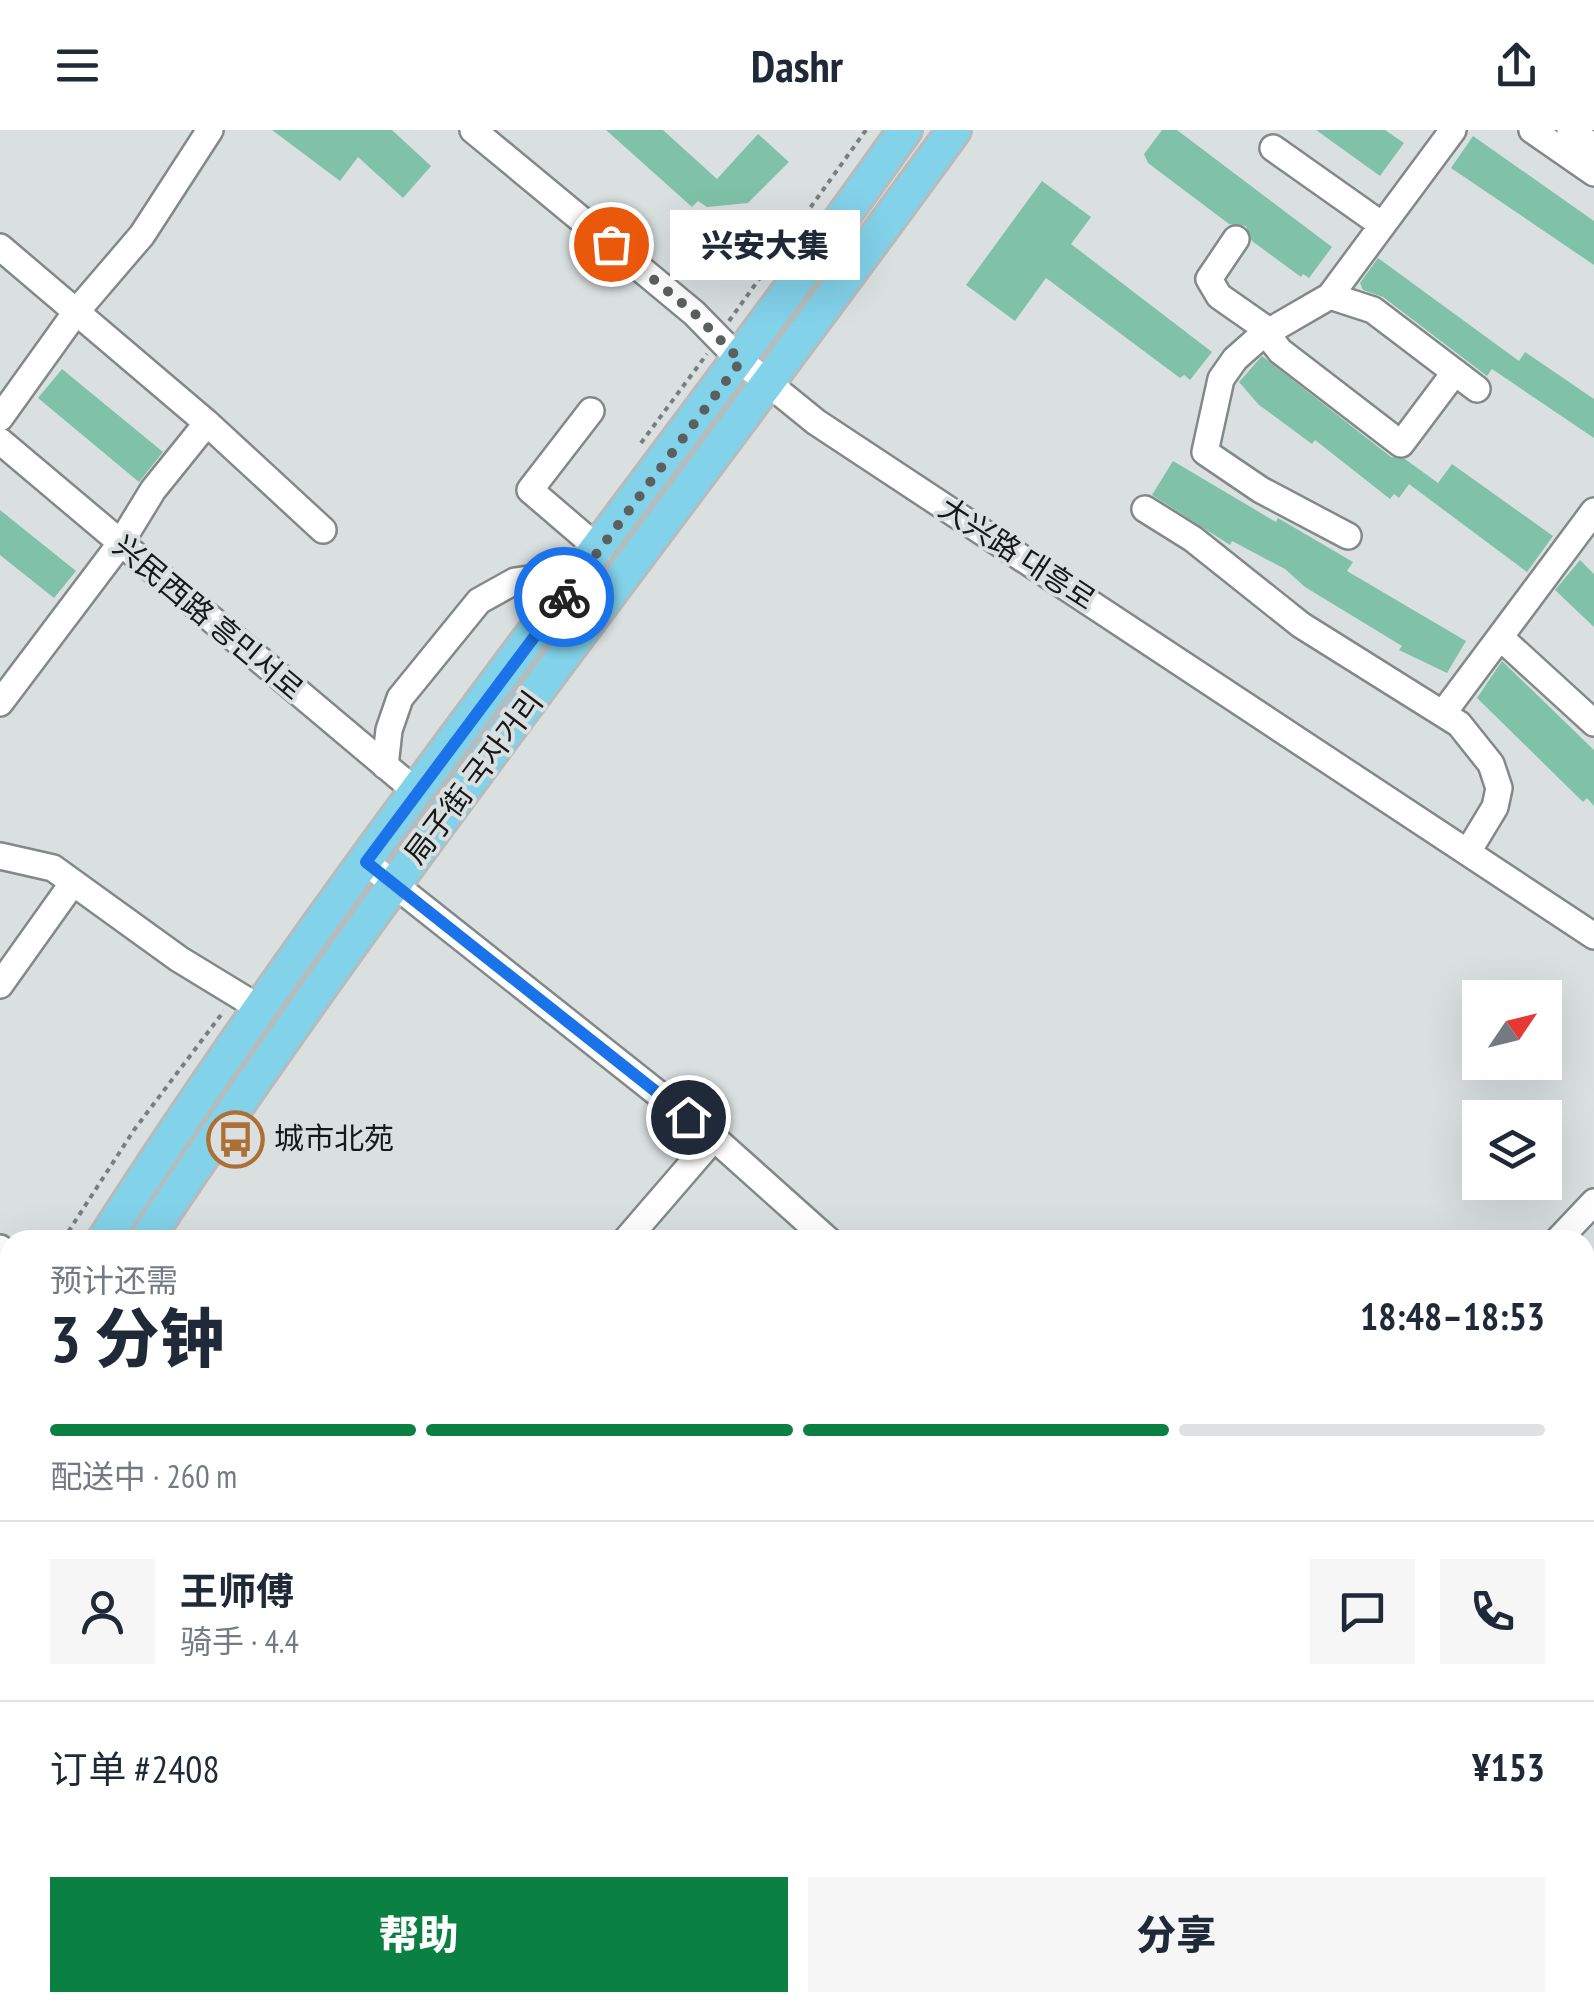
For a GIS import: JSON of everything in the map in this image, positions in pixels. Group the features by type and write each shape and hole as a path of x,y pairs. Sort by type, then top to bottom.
{"main road":[{"name":"局子街 국자거리","path":"110,1230 172,1133 366,862 741,361 905,130"},
{"name":"局子街 국자거리","path":"153,1230 393,886 770,384 954,130"}],"street":[{"path":"0,418 76,312 142,235 210,130"},
{"name":"大兴路 대흥로","path":"474,130 694,313 741,361 816,422 1470,850 1594,936"},
{"path":"1348,536 1260,490 1205,452 1221,379 1235,359 1268,332 1330,296 1453,130"},
{"path":"1532,130 1594,173"},
{"path":"1570,130 1594,147"},
{"path":"1273,148 1382,226"},
{"path":"1236,239 1209,278 1219,296 1268,332 1280,351 1401,444 1454,372"},
{"path":"0,248 206,423 323,530"},
{"path":"1330,296 1373,310 1477,389"},
{"path":"385,766 393,711 400,698 479,601 515,581 592,560 530,490 591,411"},
{"path":"0,703 206,423"},
{"name":"兴民西路 흥민서로","path":"0,441 418,793"},
{"path":"1145,509 1193,540 1301,626 1459,724 1497,776 1495,807 1470,850"},
{"path":"1444,712 1594,511"},
{"path":"1500,638 1594,723"},
{"path":"0,856 53,868 179,960 261,1009"},
{"path":"366,862 714,1138 817,1230"},
{"path":"0,985 72,884"},
{"path":"635,1230 714,1138"},
{"path":"1567,1230 1594,1202"}],"building":[{"path":"272,130 392,130 431,166 403,198 358,157 340,181"},
{"path":"606,130 663,130 717,179 758,134 789,162 748,203 707,207 698,201 692,207"},
{"path":"1162,130 1177,130 1332,247 1309,278 1303,274 1301,277 1252,241 1246,226 1229,224 1148,163 1144,154"},
{"path":"1316,130 1385,130 1404,143 1380,176"},
{"path":"1473,136 1594,221 1594,265 1451,168"},
{"path":"1042,181 1091,217 1071,244 1212,352 1190,380 1184,375 1180,378 1046,278 1015,321 966,285"},
{"path":"1378,258 1519,361 1525,352 1594,399 1594,438 1492,369 1487,376 1383,297 1363,290 1360,283"},
{"path":"1262,356 1391,457 1405,459 1438,483 1452,464 1553,536 1527,572 1409,484 1399,498 1394,494 1390,499 1315,440 1312,444 1259,405 1239,382"},
{"path":"62,369 163,452 139,482 38,398"},
{"path":"1173,461 1353,562 1347,571 1466,641 1447,673 1399,650 1402,646 1305,587 1285,569 1232,541 1230,545 1152,495"},
{"path":"0,510 76,571 54,598 0,555"},
{"path":"1580,560 1594,574 1594,627 1555,590"},
{"path":"1502,661 1594,750 1594,806 1587,798 1583,802 1477,698"}],"way so far":[{"path":"564,597 741,361 694,313 611,244"}],"place":[{"name":"兴安大集","path":"611,244"},
{"name":"城市北苑","path":"235,1139"}],"route":[{"path":"564,597 366,862 688,1117"}]}
